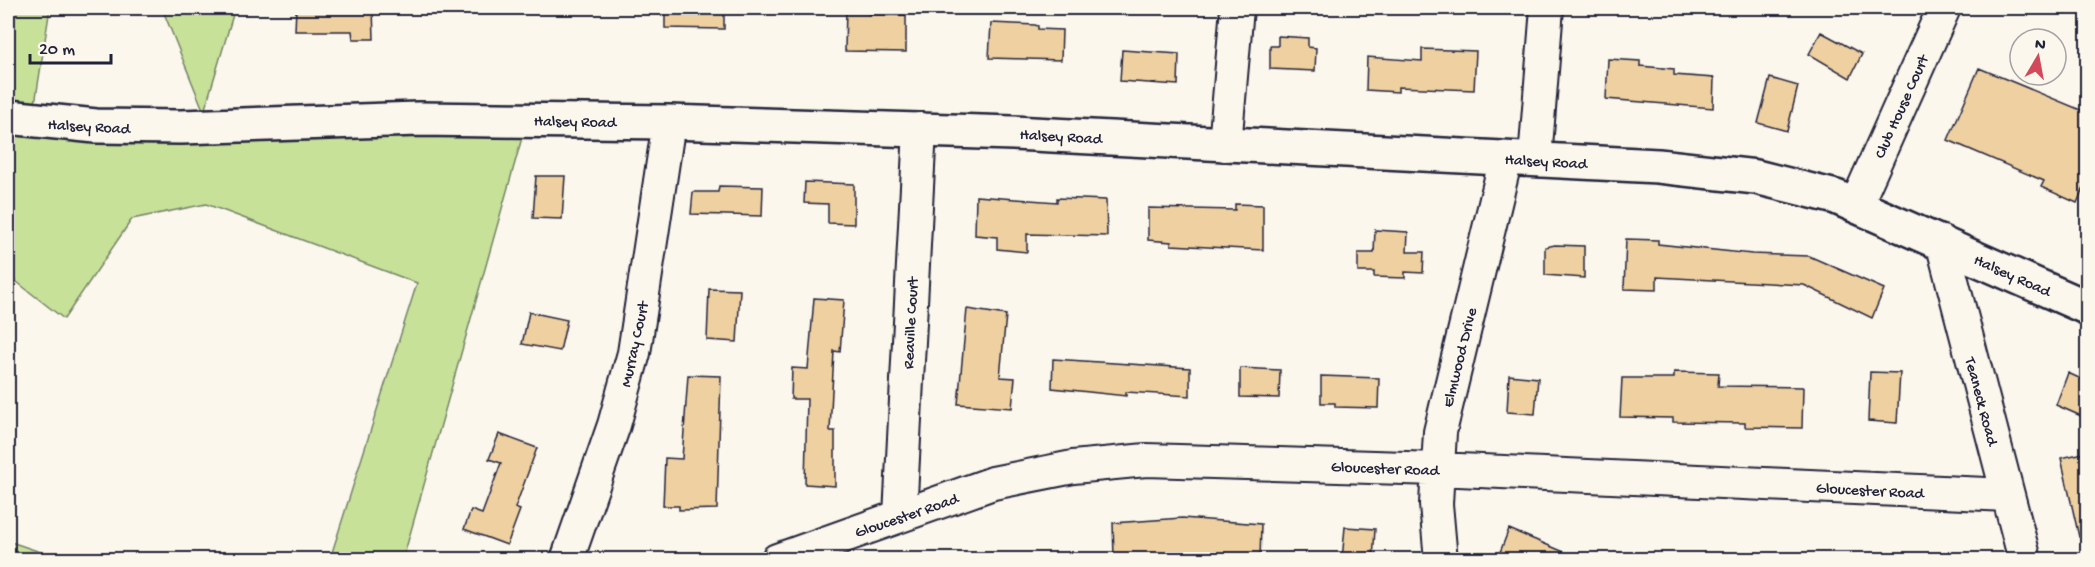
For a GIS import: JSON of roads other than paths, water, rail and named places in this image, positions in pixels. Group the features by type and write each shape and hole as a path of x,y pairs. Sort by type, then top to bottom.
{"street":[{"path":"1225,145 1237,8"},
{"name":"Elmwood Drive","path":"1441,560 1437,469 1440,432 1520,158 1547,8"},
{"name":"Club House Court","path":"1856,205 1944,8"},
{"name":"Halsey Road","path":"8,117 96,126 181,127 418,119 669,122 920,129 1658,166 1756,177 1791,184 1856,205 2088,308"},
{"name":"Murray Court","path":"567,560 614,425 634,353 669,122"},
{"name":"Reaville Court","path":"900,516 920,129"},
{"name":"Teaneck Road","path":"1942,242 2025,560"},
{"name":"Gloucester Road","path":"777,560 993,483 1073,467 1146,460 1437,469 2008,495"}]}
